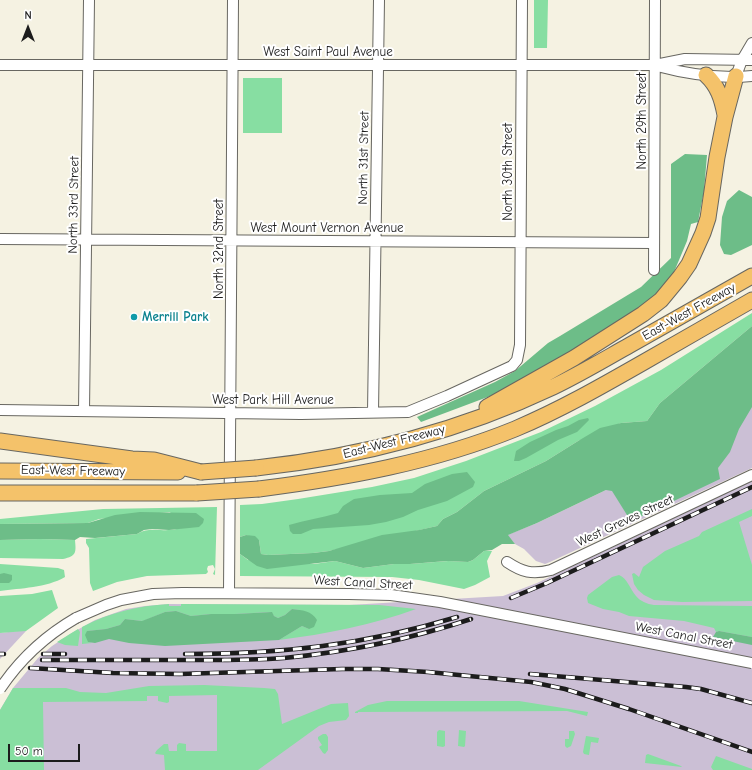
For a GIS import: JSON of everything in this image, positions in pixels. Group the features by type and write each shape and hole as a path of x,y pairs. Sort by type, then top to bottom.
{"highway":[{"path":"706,75 714,83 720,94 725,117"},
{"path":"453,427 522,386 574,358 643,314 661,300 680,277 689,264 708,218 717,157 725,117 736,76"},
{"name":"East-West Freeway","path":"0,471 201,472 300,463 385,447 453,427 512,405 554,386 752,276"},
{"name":"East-West Freeway","path":"0,493 197,493 260,489 331,479 393,466 444,453 515,429 590,392 752,300"},
{"path":"0,440 132,459 154,460 201,472"}],"street":[{"name":"North 33rd Street","path":"84,411 89,0"},
{"name":"North 32nd Street","path":"229,593 234,0"},
{"name":"North 31st Street","path":"373,412 378,0"},
{"name":"North 30th Street","path":"520,345 522,0"},
{"name":"North 29th Street","path":"654,270 656,0"},
{"path":"736,76 747,60 752,43"},
{"name":"West Saint Paul Avenue","path":"0,65 655,65 685,59 747,60"},
{"name":"West Saint Paul Avenue","path":"655,65 676,71 706,75 752,76"},
{"name":"West Mount Vernon Avenue","path":"0,239 654,243"},
{"name":"West Park Hill Avenue","path":"0,410 230,413 408,412 454,393 512,366 517,360 520,345"},
{"name":"West Greves Street","path":"507,562 519,570 533,573 550,570 752,475"},
{"name":"West Canal Street","path":"0,689 18,664 55,630 76,618 106,605 147,595 167,593 391,595 420,599 752,663"}],"shaded area":[{"path":"752,393 752,468 545,564 536,561 524,549 515,544 507,535 537,523 606,490"},
{"path":"752,481 752,770 0,770 0,710 13,688 38,658 52,646 95,620 126,609 169,604 349,605 503,596 537,583"},
{"path":"26,631 0,659 0,633"}],"green space":[{"path":"534,0 548,0 547,48 534,48"},
{"path":"243,78 282,78 282,133 243,133"},
{"path":"685,154 707,155 704,191 698,222 691,224 687,241 674,272 655,297 623,322 501,392 421,422 417,417 495,382 515,371 548,343 641,287 671,258 671,164"},
{"path":"739,190 752,197 752,245 731,255 724,254 720,245 722,217 727,201"},
{"path":"752,313 752,326 660,403 647,421 621,423 578,441 546,461 484,491 457,512 443,519 437,526 329,551 313,553 261,554 259,540 246,535 240,537 240,505 262,504 372,487 414,478 466,461 541,432 595,406 661,370"},
{"path":"752,326 752,407 739,429 730,452 718,468 720,479 634,520 627,515 612,491 606,490 508,535 515,544 502,544 492,550 484,551 468,562 447,561 394,564 363,568 335,561 267,569 257,566 240,554 240,537 246,535 255,536 259,540 261,554 313,553 329,551 382,535 437,526 443,519 457,512 484,491 546,461 600,428 621,423 647,421 660,403"},
{"path":"588,418 589,420 577,432 558,440 526,458 519,461 514,461 516,451 530,442 579,420"},
{"path":"467,472 475,482 473,487 447,501 418,510 403,517 369,525 313,529 301,534 293,534 290,531 289,525 338,513 343,506 354,499 380,495 412,493 425,484 452,474"},
{"path":"217,507 215,575 213,574 215,569 213,565 208,566 208,572 206,574 147,576 117,582 93,591 90,583 89,548 86,543 86,539 137,534 149,530 170,530 181,528 170,512 99,519 88,523 0,524 0,519 103,509"},
{"path":"752,509 752,516 739,522 752,565 752,601 682,602 654,600 638,590 634,584 632,574 634,573 639,577 643,567 665,551 699,536 702,532"},
{"path":"140,512 196,513 204,519 203,523 199,527 169,530 152,529 144,530 137,534 95,538 80,537 75,540 0,540 0,524 88,523 115,515"},
{"path":"0,540 75,540 75,553 63,559 0,558"},
{"path":"484,551 492,551 487,561 490,577 464,589 419,580 392,577 240,576 240,554 248,560 314,564 335,561 363,568 394,564 448,561 468,562"},
{"path":"0,564 58,568 64,570 65,577 58,581 42,585 0,591 0,583 12,576 0,574"},
{"path":"4,573 12,575 12,580 9,583 0,583 0,574"},
{"path":"619,575 622,576 638,598 651,605 752,606 752,637 719,631 716,632 714,628 684,621 629,616 588,603 588,595 612,577"},
{"path":"52,590 58,608 26,631 0,633 0,596 32,594"},
{"path":"169,604 169,606 181,606 181,604 379,605 416,609 383,620 349,628 279,640 302,626 309,629 299,610 292,609 285,615 278,618 271,612 191,616 176,611 165,612 143,621 125,619 120,625 106,629 87,631 88,642 92,643 82,644 82,627 103,617 146,606"},
{"path":"292,609 310,613 317,620 314,627 309,629 302,626 279,640 165,646 129,643 109,639 95,643 88,642 85,635 87,631 106,629 120,625 125,619 142,621 165,612 176,611 191,616 272,612 274,616 278,618 285,615"},
{"path":"78,629 80,632 78,646 65,645 57,642"},
{"path":"719,631 752,637 752,645 713,637 716,632"},
{"path":"204,685 275,689 278,694 282,724 331,704 348,703 349,716 346,720 329,722 319,726 258,770 165,770 164,755 155,753 164,744 168,744 169,751 177,751 177,745 179,743 186,744 186,751 217,751 217,695 169,696 169,702 167,703 158,701 158,696 147,696 147,701 43,702 44,770 0,770 0,710 13,688 66,688 80,692 106,693 149,686"},
{"path":"387,701 519,701 588,712 587,716 567,711 355,713 368,705"},
{"path":"439,730 445,731 445,746 443,747 437,746 437,732"},
{"path":"459,730 466,731 464,747 458,746"},
{"path":"569,731 574,731 575,734 571,746 567,748 565,746 565,739 569,739"},
{"path":"326,734 328,737 328,750 325,754 319,747 322,745 318,739 318,737"},
{"path":"586,736 599,738 598,743 591,742 589,755 584,754 583,752"},
{"path":"648,754 682,767 645,763 646,755"},
{"path":"716,756 752,770 713,770 711,767"}],"railway":[{"path":"511,598 547,583 752,487"},
{"path":"185,654 255,652 322,646 389,635 457,617"},
{"path":"42,660 254,660 284,658 379,644 425,633 471,619"},
{"path":"43,654 65,654"},
{"path":"30,668 113,673 180,674 378,669 428,672 531,682 565,689 629,709 752,752"},
{"path":"530,674 686,687 701,689 752,703"}],"place":[{"name":"Merrill Park","path":"134,317"}]}
